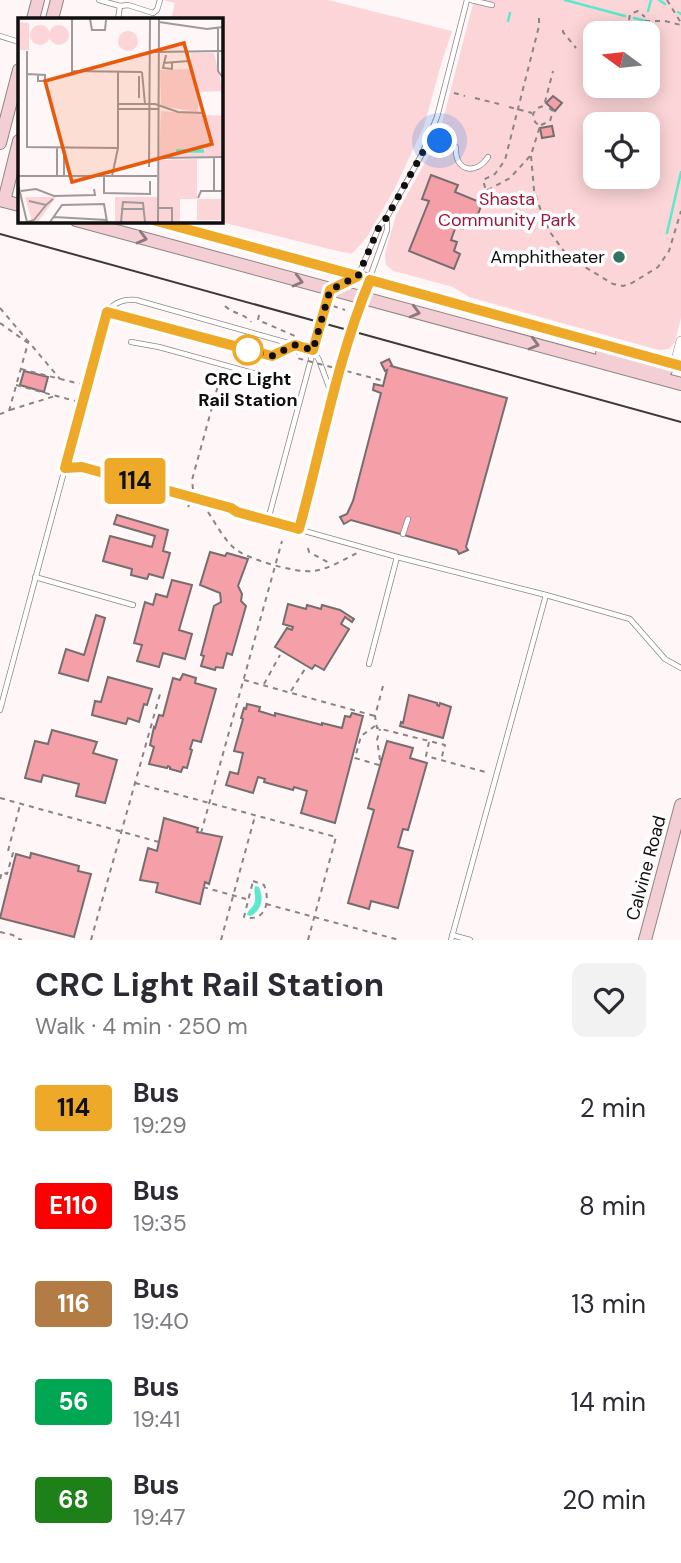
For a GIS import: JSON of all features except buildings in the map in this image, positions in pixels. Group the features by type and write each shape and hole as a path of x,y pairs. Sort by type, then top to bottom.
{"main road":[{"path":"33,18 38,0"},
{"path":"45,18 49,0"},
{"path":"52,18 57,0"},
{"path":"0,143 18,74"},
{"path":"2,200 18,145"},
{"path":"83,222 681,384"},
{"path":"159,222 678,365"},
{"path":"571,353 593,351 669,370 678,365"},
{"name":"Calvine Road","path":"645,940 679,823 681,805"}],"street":[{"path":"678,365 681,341"}],"lane":[{"path":"99,0 153,13 160,0"},
{"path":"299,529 379,227 430,136 469,0 492,5"},
{"path":"118,18 120,6"},
{"path":"0,36 18,42"},
{"path":"430,136 456,147 456,157 461,165 470,169 483,165 488,157"},
{"path":"268,520 330,290 364,278 387,230 387,217"},
{"path":"0,710 107,312 115,303 136,300 313,350 333,398"},
{"path":"107,312 267,355 275,355 295,345"},
{"path":"131,342 267,377"},
{"path":"65,468 82,467 397,557 630,619 660,654 681,668"},
{"path":"403,534 408,519"},
{"path":"369,664 397,557"},
{"path":"35,576 133,605"},
{"path":"470,940 452,938 546,595"}],"path":[{"path":"667,0 681,24"},
{"path":"629,20 630,15 638,11 645,17"},
{"path":"531,155 510,178 486,191 483,180 495,174 502,165 539,18"},
{"path":"660,21 681,24"},
{"path":"564,30 576,48"},
{"path":"544,106 553,71"},
{"path":"454,93 465,96"},
{"path":"475,98 499,104"},
{"path":"540,126 535,122 533,114 537,108 544,106 553,111 552,116 550,121 540,126 531,155 534,190 550,232 563,250 613,284 623,286 632,283 658,267 669,251 681,211"},
{"path":"509,107 533,114"},
{"path":"225,306 244,315 251,322"},
{"path":"332,306 345,310"},
{"path":"0,308 60,379"},
{"path":"259,315 258,320 298,337 297,358 384,381"},
{"path":"0,323 28,343"},
{"path":"9,411 28,343"},
{"path":"21,369 87,386"},
{"path":"193,489 192,480 222,370"},
{"path":"16,385 83,403"},
{"path":"0,415 55,396"},
{"path":"208,512 235,549 251,558 275,565 312,571 357,553"},
{"path":"201,833 282,541"},
{"path":"308,548 309,552 331,565"},
{"path":"263,685 280,654"},
{"path":"291,692 305,668"},
{"path":"243,680 374,716"},
{"path":"383,686 374,716 376,725 445,745 441,760"},
{"path":"91,940 160,694"},
{"path":"376,725 361,736 355,758 379,765 377,740 381,728"},
{"path":"429,741 426,756 489,773"},
{"path":"135,783 336,837 307,940"},
{"path":"0,798 159,842"},
{"path":"0,879 2,873 7,874 13,853 8,851 20,804"},
{"path":"221,940 255,816"},
{"path":"253,881 264,886 266,904 260,916 250,919 244,917 253,881"},
{"path":"203,887 248,899"},
{"path":"266,904 398,940"},
{"path":"0,932 22,940"}],"green space":[{"path":"163,0 328,0 452,31 424,126 395,188 367,237 352,254 221,222 222,18 171,18 175,3"},
{"name":"Shasta Community Park","path":"474,0 681,0 681,318 675,342 669,349 659,350 469,297 453,287 394,271 386,265 385,254 396,215 441,127"}],"shaded area":[{"path":"255,886 259,887 262,900 258,910 251,916 247,915 255,901"}],"waterway":[{"path":"565,0 625,16"},
{"path":"648,11 651,0"},
{"path":"659,0 665,4"},
{"path":"508,21 510,13"},
{"path":"634,18 646,21"},
{"path":"667,233 681,172"}],"tram line":[{"path":"0,234 681,422"}],"bus line":[{"name":"114","path":"160,222 358,276 330,290 313,350 295,345 272,356 107,312 65,468 82,467 299,529 357,313 370,280 681,366"}],"place":[{"name":"Amphitheater","path":"619,257"},
{"name":"CRC Light Rail Station","path":"248,350"}],"route":[{"path":"248,350 272,356 295,345 313,350 330,290 358,276 379,227 430,136 440,141"}]}
